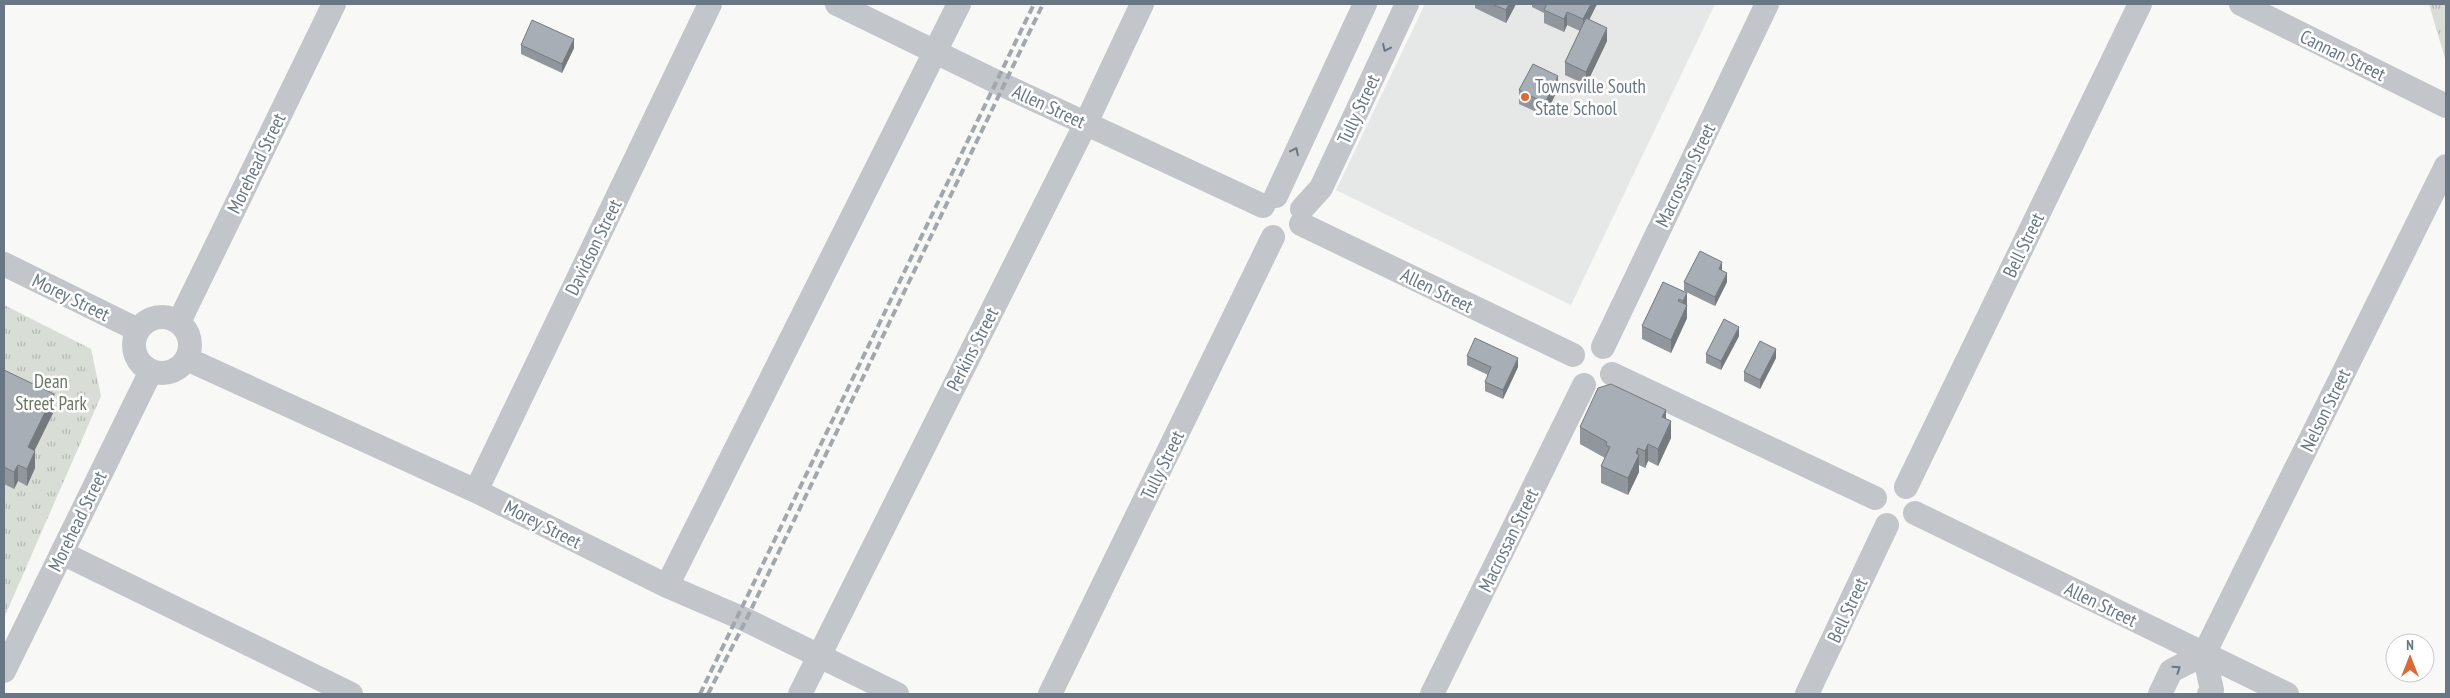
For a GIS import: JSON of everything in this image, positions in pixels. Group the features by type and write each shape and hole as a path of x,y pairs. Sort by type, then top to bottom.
{"street":[{"name":"Morehead Street","path":"179,322 334,4"},
{"name":"Davidson Street","path":"476,491 710,4"},
{"name":"Allen Street","path":"837,4 1086,123 1270,201"},
{"path":"667,586 937,52 959,4"},
{"name":"Perkins Street","path":"800,694 1086,123 1142,4"},
{"name":"Tully Street","path":"1270,201 1365,4"},
{"name":"Tully Street","path":"1301,217 1321,188 1407,4"},
{"name":"Macrossan Street","path":"1603,347 1767,4"},
{"name":"Bell Street","path":"1906,487 2140,4"},
{"name":"Cannan Street","path":"2241,4 2446,106"},
{"name":"Nelson Street","path":"2204,654 2446,166"},
{"path":"1292,198 1301,217 1295,233 1285,238 1273,236 1266,231 1261,224 1260,214 1270,201 1292,198"},
{"name":"Allen Street","path":"1301,217 1574,355"},
{"name":"Tully Street","path":"1050,694 1273,236"},
{"name":"Morey Street","path":"4,264 138,330"},
{"path":"164,316 179,322 189,334 191,343 187,358 175,370 159,373 151,371 139,361 135,353 135,338 138,330 149,320 156,317 164,316"},
{"path":"1587,345 1603,347 1612,358 1612,374 1601,385 1594,387 1584,385 1572,372 1571,365 1574,355 1587,345"},
{"name":"Morey Street","path":"187,358 476,491 667,586 746,620 896,694"},
{"name":"Morehead Street","path":"4,671 151,371"},
{"path":"1612,374 1875,498"},
{"name":"Macrossan Street","path":"1432,694 1584,385"},
{"path":"1890,485 1906,487 1916,499 1915,513 1912,519 1904,525 1887,525 1875,513 1875,498 1883,488 1890,485"},
{"name":"Allen Street","path":"1915,513 2287,694"},
{"name":"Bell Street","path":"1807,694 1887,525"},
{"path":"62,553 351,694"},
{"path":"2160,694 2171,671 2204,654 2212,690 2209,694"}],"shaded area":[{"name":"Townsville South State School","path":"1425,4 1715,4 1571,305 1336,190"}],"green space":[{"path":"2429,4 2446,4 2446,62"},
{"name":"Dean Street Park","path":"4,305 91,349 101,396 4,618"}],"building":[{"path":"1492,4 1509,4 1506,10"},
{"path":"1547,4 1591,4 1583,19 1567,12 1564,19 1544,10"},
{"path":"1586,18 1607,28 1586,72 1565,62"},
{"path":"532,20 574,39 562,64 521,45"},
{"path":"1533,64 1558,76 1545,103 1519,90"},
{"path":"1700,251 1722,262 1719,269 1727,273 1715,297 1684,282"},
{"path":"1663,282 1687,293 1683,301 1679,299 1678,301 1687,305 1671,340 1642,326"},
{"path":"1724,319 1739,327 1721,361 1706,354"},
{"path":"1475,338 1518,358 1503,390 1485,382 1491,367 1467,356"},
{"path":"1760,341 1776,349 1760,380 1744,372"},
{"path":"4,370 54,394 28,447 35,451 27,469 18,465 14,472 4,467"},
{"path":"1611,384 1666,410 1662,417 1671,421 1658,449 1648,444 1645,451 1638,448 1636,453 1639,455 1628,478 1601,466 1610,447 1606,445 1607,442 1580,427 1598,388"}],"railway":[{"path":"700,694 1034,4"},
{"path":"708,694 746,620 1043,4"}],"place":[{"name":"Townsville South State School","path":"1525,97"}]}
